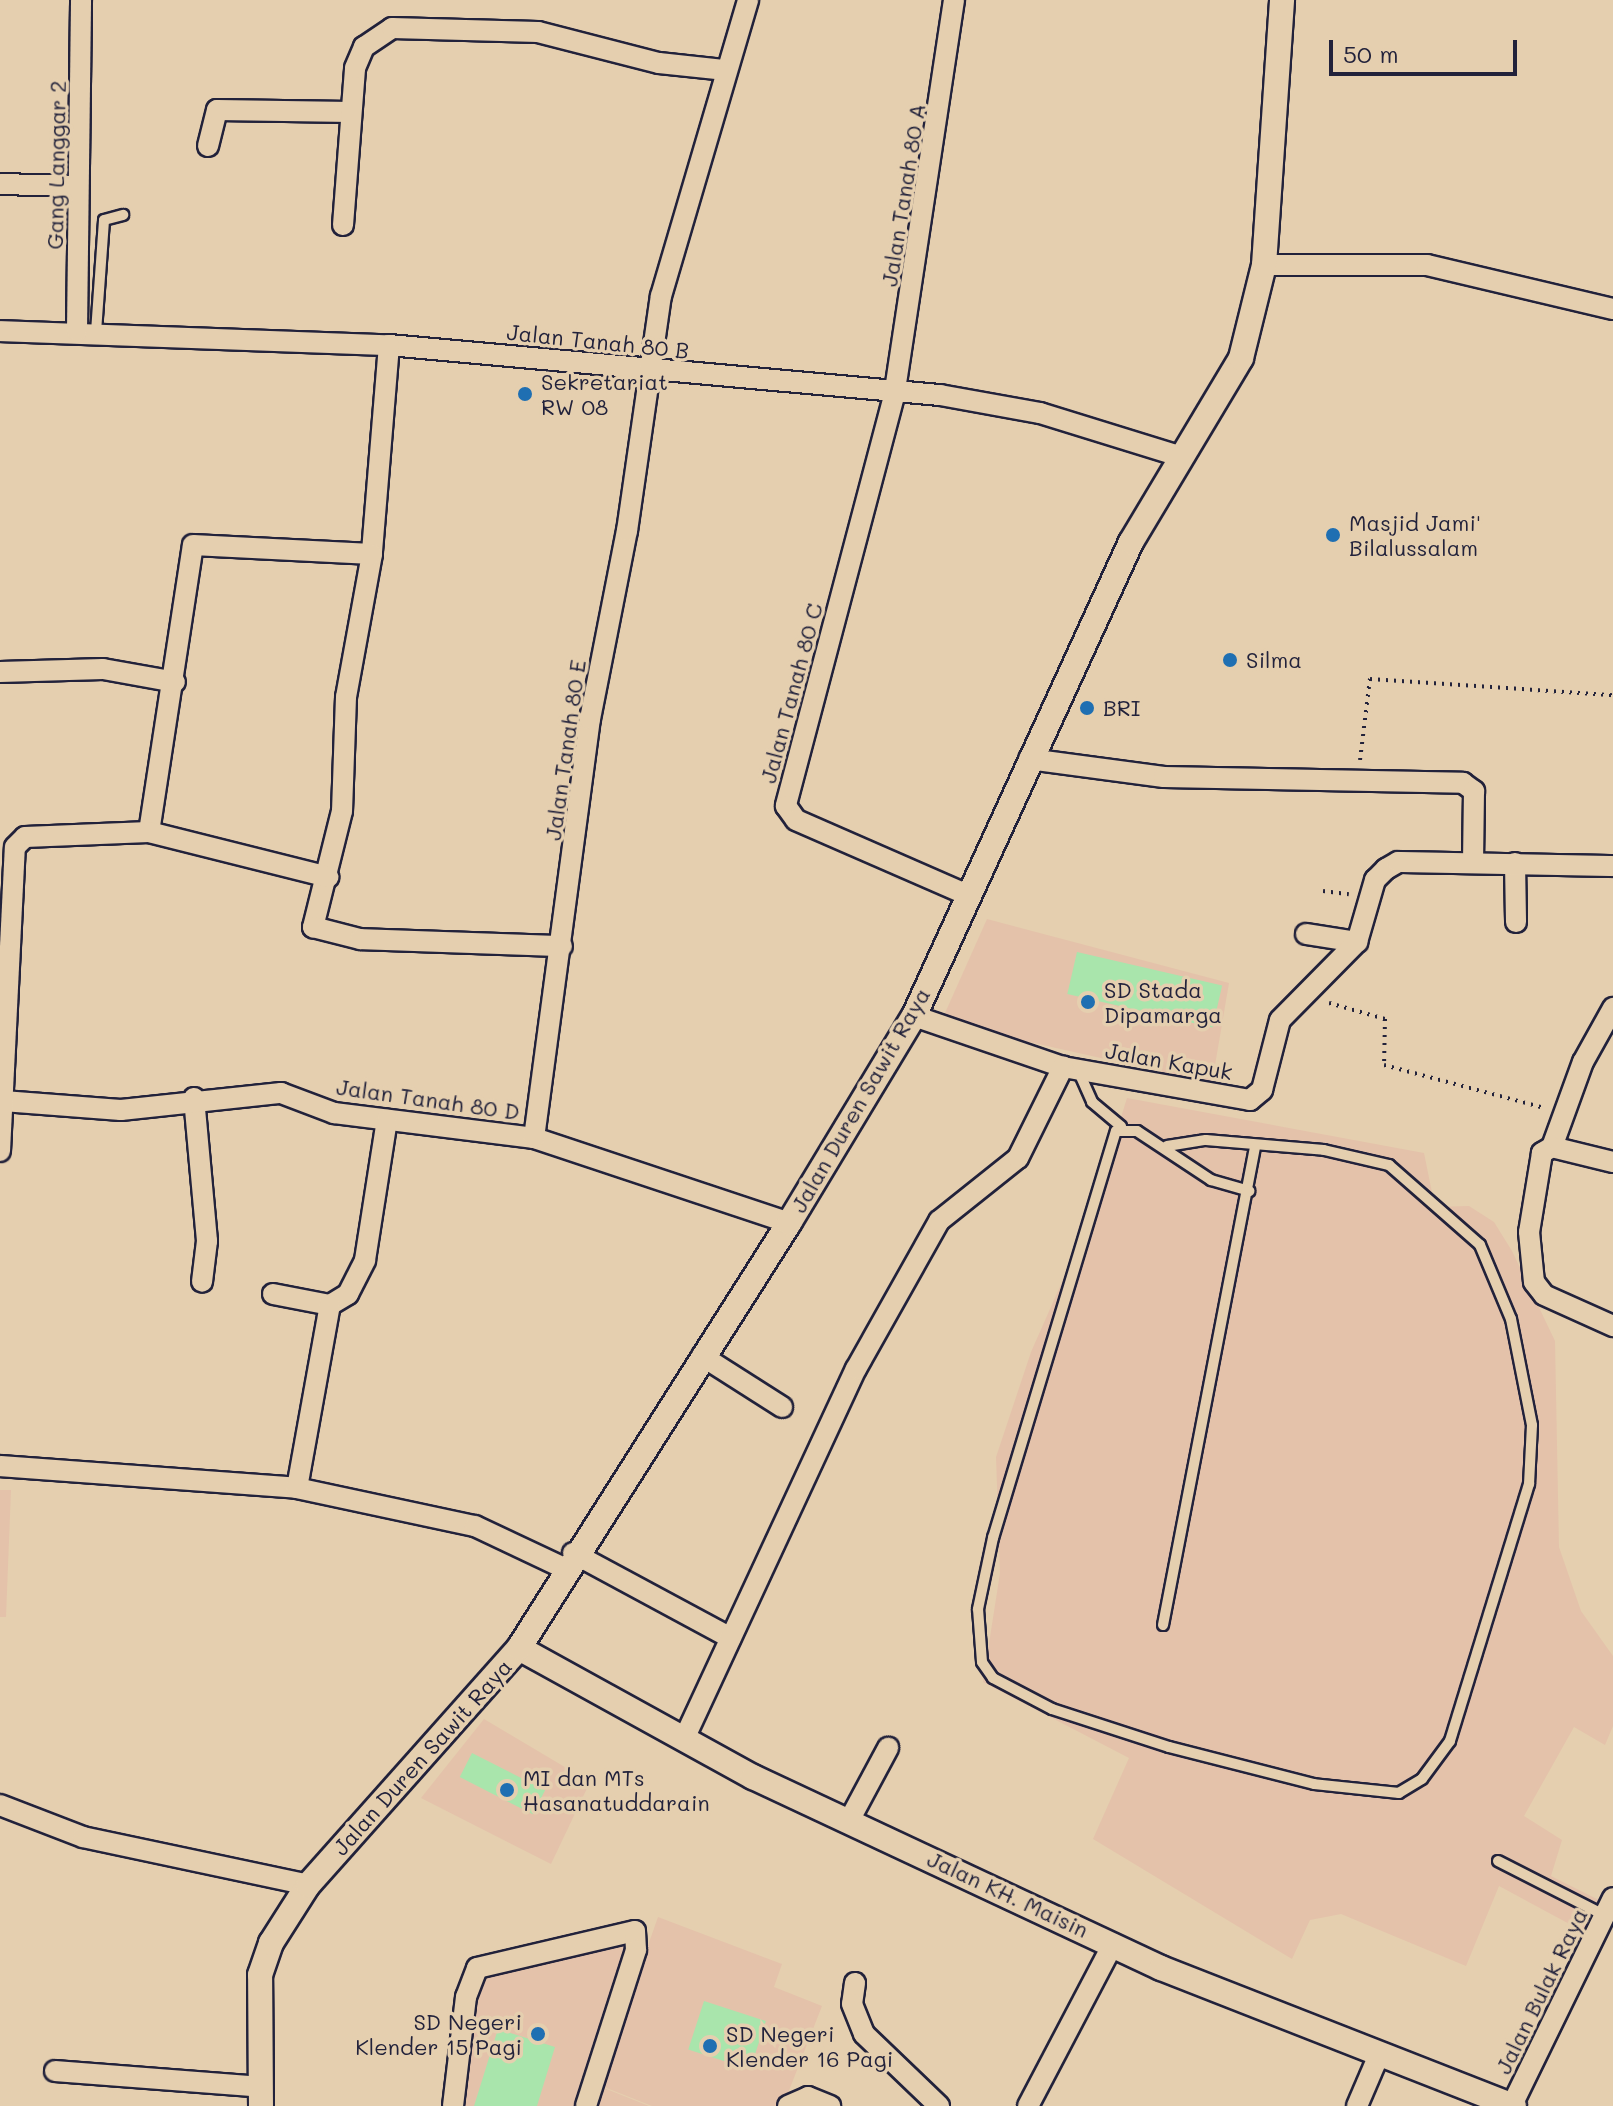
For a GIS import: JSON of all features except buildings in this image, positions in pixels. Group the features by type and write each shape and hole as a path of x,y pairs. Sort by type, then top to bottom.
{"street":[{"name":"Gang Langgar 2","path":"81,0 76,186 86,331"},
{"name":"Jalan Tanah 80 E","path":"534,1138 590,719 627,531 647,369 724,70 748,0"},
{"name":"Jalan Tanah 80 A","path":"894,396 954,0"},
{"name":"Jalan Duren Sawit Raya","path":"261,2096 260,1975 291,1913 308,1885 519,1648 569,1561 789,1223 914,1016 965,894 1131,542 1241,358 1264,265 1282,0"},
{"path":"343,225 351,112 364,47 392,28 538,32 659,63 724,70"},
{"path":"208,146 217,110 351,112"},
{"path":"0,184 76,186"},
{"path":"1264,265 1427,265 1613,309"},
{"name":"Jalan Tanah 80 B","path":"0,331 86,331 389,345 894,396 940,395 1040,413 1182,457"},
{"path":"389,345 372,554 346,697 342,811 315,930 360,939 562,946"},
{"name":"Jalan Tanah 80 C","path":"894,396 786,806 796,820 965,894"},
{"path":"149,832 195,543 372,554"},
{"path":"0,672 103,669 175,682"},
{"path":"1029,759 1164,777 1463,783 1474,791 1473,863"},
{"path":"0,1151 8,845 25,837 149,832 328,877"},
{"name":"Jalan Kapuk","path":"914,1016 1070,1068 1259,1098 1274,1030 1357,942 1375,880 1386,869 1398,862 1613,866"},
{"path":"1515,863 1516,922"},
{"path":"1306,934 1357,942"},
{"path":"1613,1008 1552,1147 1542,1153 1529,1232 1534,1282 1551,1303 1613,1326"},
{"path":"684,1739 856,1369 939,1221 1018,1158 1070,1068"},
{"name":"Jalan Tanah 80 D","path":"3,1101 121,1110 194,1098 281,1093 334,1113 534,1138 789,1223"},
{"path":"194,1098 207,1241 202,1282"},
{"path":"273,1294 330,1305 348,1294 365,1260 387,1120"},
{"path":"1552,1147 1613,1162"},
{"path":"297,1488 330,1305"},
{"path":"702,1356 782,1407"},
{"path":"0,1466 297,1488 475,1526 569,1561 731,1638"},
{"name":"Jalan KH. Maisin","path":"519,1648 684,1739 1113,1944 1479,2099 1513,2106"},
{"path":"850,1819 888,1748"},
{"path":"0,1805 83,1837 308,1885"},
{"name":"Jalan Bulak Raya","path":"1513,2106 1609,1906"},
{"path":"453,2106 466,1997 477,1968 635,1931 636,1950 586,2106"},
{"path":"1028,2106 1113,1944"},
{"path":"855,1983 852,2004 864,2034 939,2106"},
{"path":"1357,2106 1378,2057"},
{"path":"55,2071 261,2096"},
{"path":"788,2106 808,2097 830,2106"}],"lane":[{"path":"86,331 104,220 123,215"},
{"path":"1070,1068 1092,1102 1121,1126 1167,1146 1201,1175 1249,1191"},
{"path":"1121,1126 1042,1361 993,1538 978,1609 982,1662 993,1678 1052,1709 1169,1747 1314,1784 1399,1793 1422,1779 1450,1741 1529,1484 1532,1425 1511,1319 1480,1245 1420,1199 1399,1171 1324,1150 1167,1146"},
{"path":"1163,1625 1249,1191 1255,1146"},
{"path":"1498,1861 1609,1906"}],"path":[{"path":"1357,781 1370,679 1613,695"},
{"path":"1323,891 1363,895"},
{"path":"1304,996 1385,1019 1384,1065 1564,1115"}],"shaded area":[{"name":"SD Stada Dipamarga","path":"987,919 1229,983 1212,1083 941,1022"},
{"path":"1127,1098 1424,1153 1435,1207 1469,1206 1494,1222 1512,1251 1555,1341 1559,1547 1581,1611 1613,1656 1613,1726 1605,1745 1574,1727 1524,1816 1562,1840 1551,1876 1601,1901 1588,1934 1499,1886 1466,1966 1341,1914 1310,1920 1292,1959 1093,1839 1129,1758 983,1682 1000,1573 996,1457 1031,1352 1088,1223"},
{"path":"0,1490 11,1490 6,1617 0,1617"},
{"name":"MI dan MTs Hasanatuddarain","path":"484,1719 590,1782 551,1864 421,1798"},
{"name":"SD Negeri Klender 16 Pagi","path":"658,1917 782,1964 774,1987 822,2006 783,2106 652,2106 599,2085"},
{"name":"SD Negeri Klender 15 Pagi","path":"645,1933 587,2106 452,2106 480,1962"},
{"path":"599,2086 649,2106 592,2106"}],"green space":[{"path":"1077,952 1222,986 1213,1027 1067,994"},
{"path":"472,1753 545,1790 533,1814 460,1777"},
{"path":"704,2001 766,2021 750,2070 688,2050"},
{"path":"498,2029 555,2047 537,2106 474,2106"}],"place":[{"name":"Sekretariat RW 08","path":"525,394"},
{"name":"Masjid Jami' Bilalussalam","path":"1333,535"},
{"name":"Silma","path":"1230,660"},
{"name":"BRI","path":"1087,708"},
{"name":"SD Stada Dipamarga","path":"1088,1002"},
{"name":"MI dan MTs Hasanatuddarain","path":"507,1790"},
{"name":"SD Negeri Klender 15 Pagi","path":"538,2034"},
{"name":"SD Negeri Klender 16 Pagi","path":"710,2046"}]}
